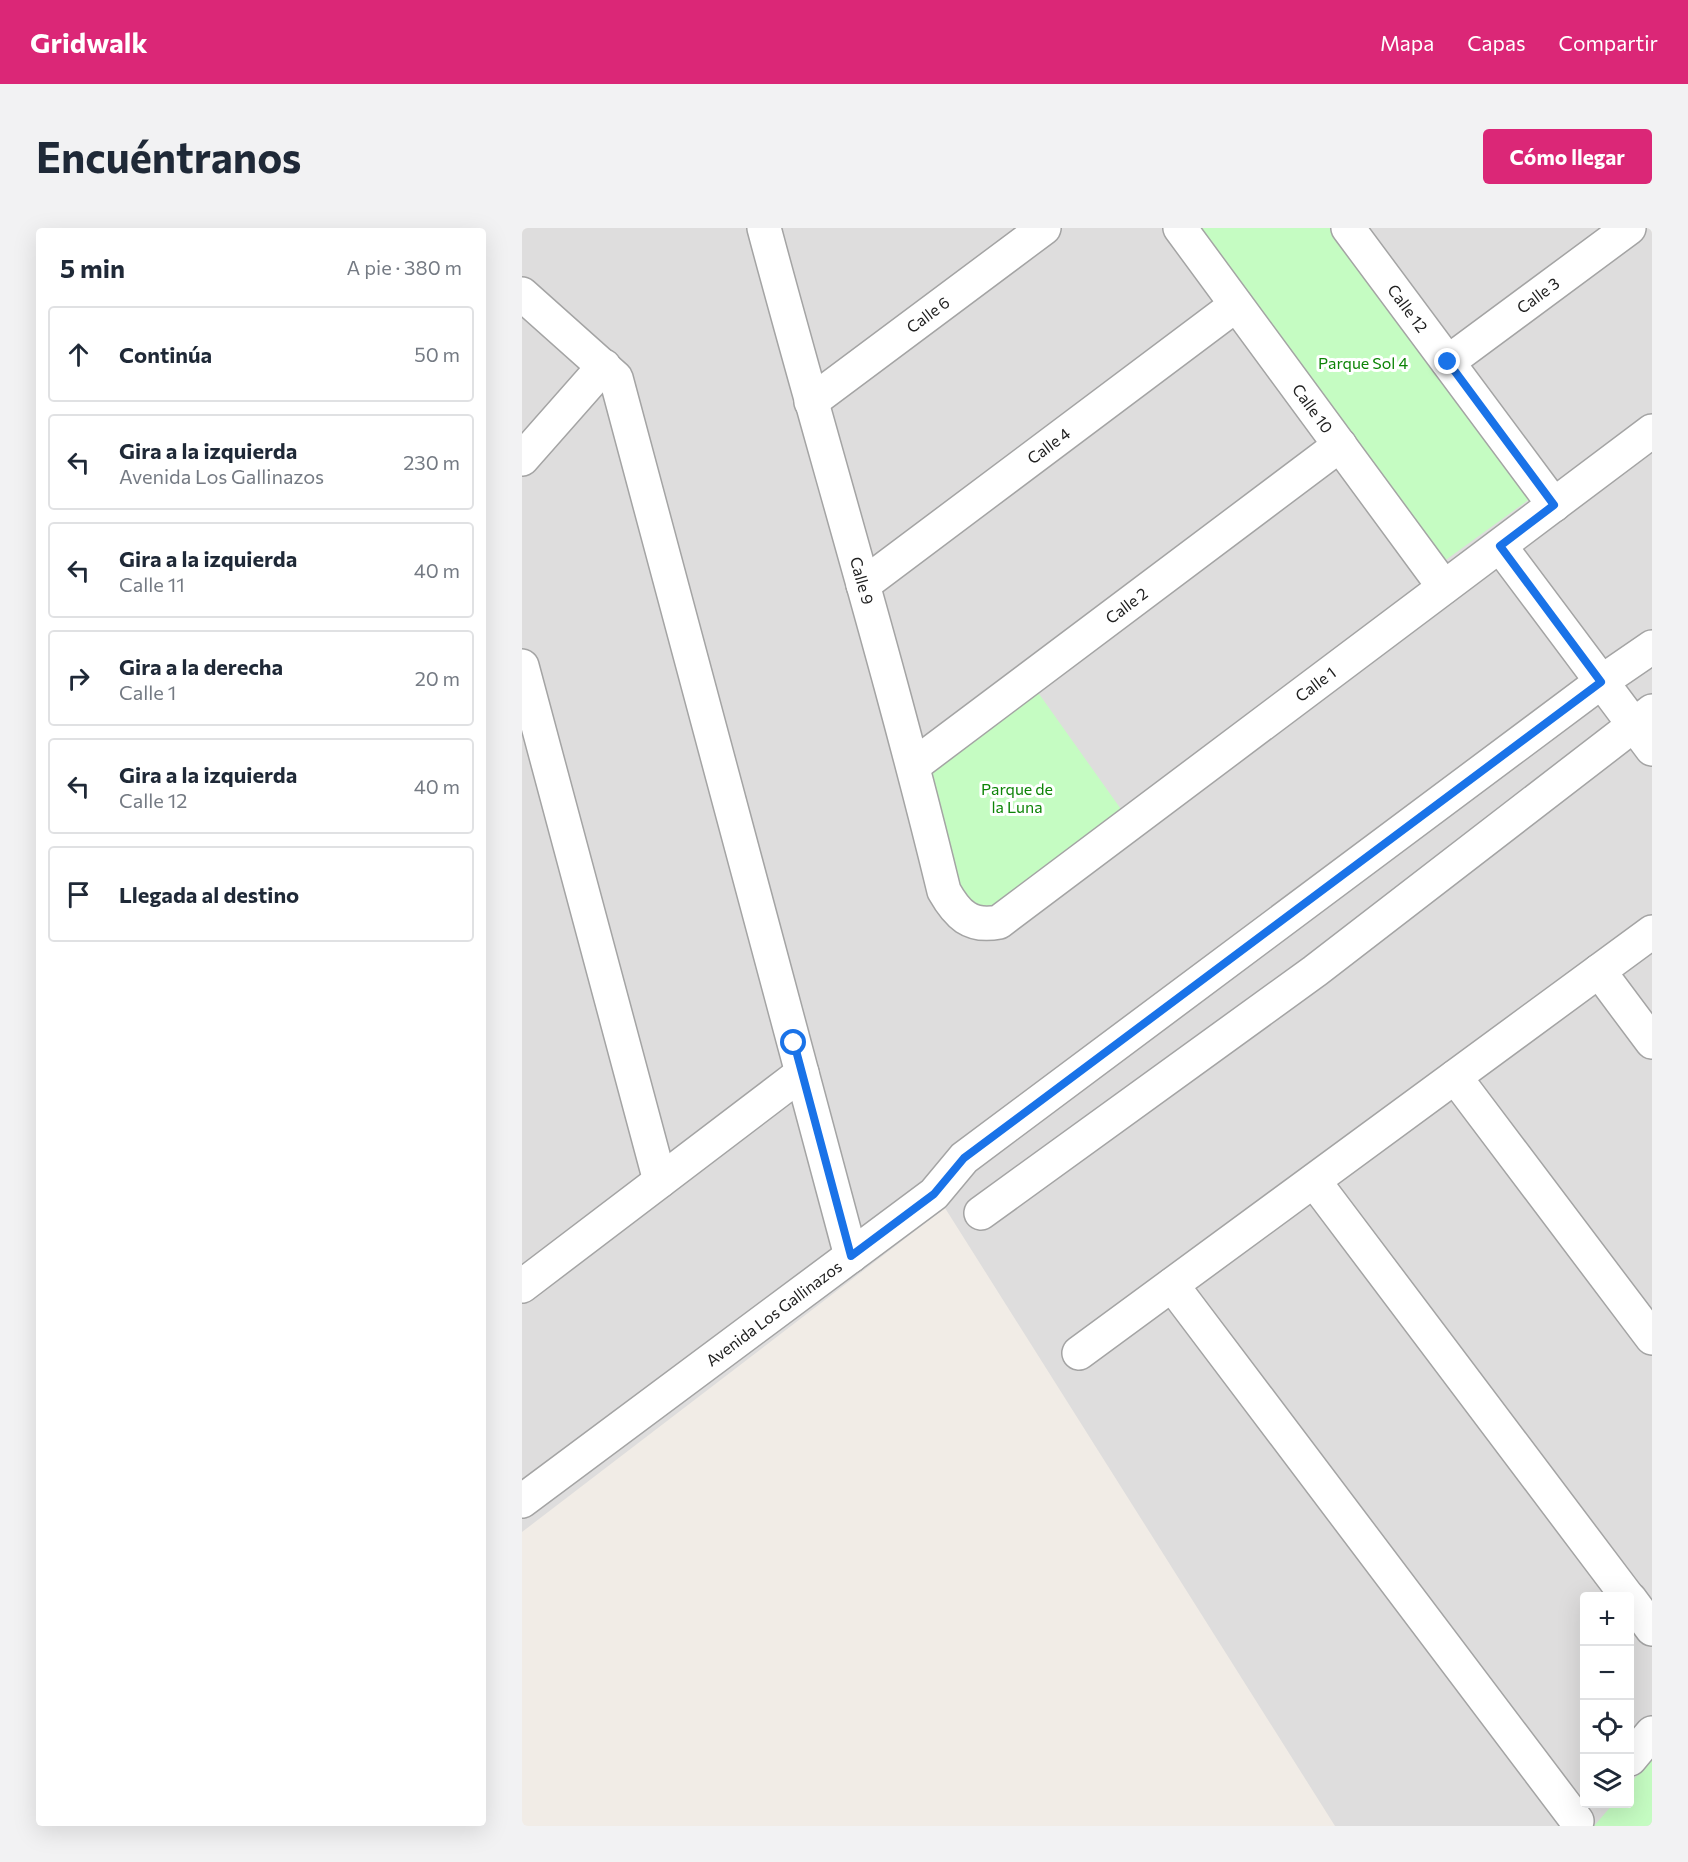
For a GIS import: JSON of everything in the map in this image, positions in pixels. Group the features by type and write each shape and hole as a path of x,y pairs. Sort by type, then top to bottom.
{"street":[{"name":"Calle 9","path":"764,228 913,766 944,891 954,909 975,922"},
{"name":"Calle 6","path":"811,402 1044,228"},
{"name":"Calle 10","path":"1179,228 1444,587"},
{"name":"Calle 12","path":"1348,228 1554,505"},
{"name":"Calle 3","path":"1448,362 1629,228"},
{"path":"522,294 616,378 851,1256"},
{"name":"Calle 4","path":"862,585 1236,305"},
{"path":"522,459 604,366"},
{"name":"Calle 1","path":"975,922 989,924 999,922 1652,431"},
{"name":"Calle 2","path":"913,766 1340,446"},
{"path":"981,1213 1646,728 1601,682 1500,546"},
{"name":"Avenida Los Gallinazos","path":"522,1501 934,1194 964,1158 1601,682 1652,647"},
{"path":"522,666 660,1181"},
{"path":"1079,1353 1652,932"},
{"path":"1599,971 1652,1041"},
{"path":"522,1286 802,1073"},
{"path":"1455,1077 1652,1338"},
{"path":"1314,1181 1623,1592"},
{"path":"1172,1286 1580,1817"},
{"path":"1634,1606 1652,1629"},
{"path":"1633,1754 1652,1733"}],"shaded area":[{"path":"522,228 1652,228 1652,1826 1335,1826 945,1208 522,1532"}],"green space":[{"name":"Parque Sol 4","path":"1195,228 1330,228 1531,498 1443,562"},
{"name":"Parque de la Luna","path":"1037,691 1123,812 1008,897 988,907 969,902 958,882 929,771"},
{"path":"1652,1758 1652,1826 1594,1826 1610,1808 1634,1808 1634,1779"}],"route":[{"path":"794,1043 851,1256 934,1194 964,1158 1601,682 1500,546 1554,505 1448,362"}]}
